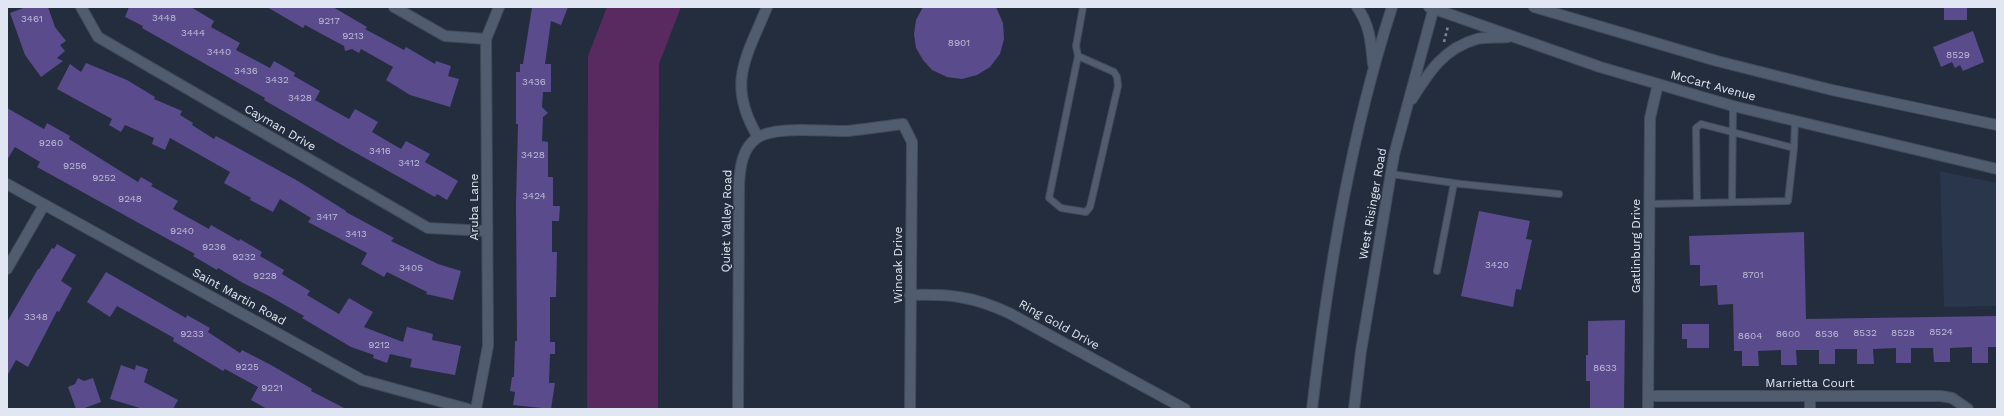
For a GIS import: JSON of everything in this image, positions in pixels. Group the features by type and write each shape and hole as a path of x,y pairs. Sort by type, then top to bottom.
{"street":[{"name":"Cayman Drive","path":"81,7 98,37 428,228 487,231"},
{"path":"394,7 445,36 486,39"},
{"name":"Aruba Lane","path":"476,409 488,346 486,39 499,7"},
{"path":"758,137 744,111 740,94 741,77 745,62 767,7"},
{"path":"1357,7 1365,18 1369,30 1374,69"},
{"path":"1312,409 1328,280 1360,122 1392,7"},
{"name":"McCart Avenue","path":"1432,8 1600,67 1733,106 1997,169"},
{"name":"West Risinger Road","path":"1354,409 1361,351 1391,174 1432,8"},
{"path":"1537,8 1725,63 1832,90 1997,125"},
{"path":"1406,109 1430,70 1442,58 1463,44 1478,39 1512,37"},
{"name":"Gatlinburg Drive","path":"1648,409 1650,118 1658,84"},
{"name":"Winoak Drive","path":"758,137 769,133 790,131 847,131 903,124 912,142 910,409"},
{"name":"Quiet Valley Road","path":"738,409 740,166 748,149 758,137"},
{"name":"Saint Martin Road","path":"7,184 362,380 468,409"},
{"path":"7,269 44,205"},
{"name":"Ring Gold Drive","path":"910,295 948,295 966,297 987,303 1009,313 1185,409"},
{"name":"Marrietta Court","path":"1648,396 1941,396 1952,398 1968,409"},
{"path":"1810,396 1810,409"}],"lane":[{"path":"1078,56 1114,72 1117,77 1118,86 1090,207 1086,212 1060,208 1048,198 1078,56 1076,46 1083,7"},
{"path":"1732,202 1733,106"},
{"path":"1650,204 1788,201 1794,148 1795,120"},
{"path":"1696,203 1696,128 1701,124 1794,148"},
{"path":"1391,174 1454,183 1559,194"},
{"path":"1437,272 1454,183"}],"path":[{"path":"1441,29 1446,31 1448,25"}],"shaded area":[{"path":"607,7 681,7 659,64 658,409 587,409 588,56"},
{"path":"1940,171 1997,183 1997,306 1944,307"}],"building":[{"path":"26,7 48,7 55,27 66,41 60,45 65,51 57,58 63,61 41,77 25,55 10,13"},
{"path":"129,7 191,7 214,21 211,27 240,43 236,50 270,68 274,61 295,73 294,76 320,91 315,100 349,119 355,109 378,122 372,132 401,149 406,141 430,154 425,162 458,181 447,200 437,194 435,197 347,148 264,100 265,98 142,28 143,26 125,17"},
{"path":"267,7 333,7 367,27 365,29 404,50 406,47 435,64 436,61 451,66 448,76 459,79 450,107 410,95 386,80 393,67 361,49 359,53 352,49 345,51 344,46 305,25 303,28"},
{"path":"532,7 568,7 561,25 551,21 545,64 551,64 551,92 543,92 542,107 548,113 543,117 542,141 548,142 548,177 553,177 553,206 560,206 559,221 552,221 552,252 557,252 556,297 550,297 550,342 555,342 555,354 550,354 549,383 555,383 551,409 513,405 515,392 510,391 512,377 514,377 515,341 517,341 516,203 518,124 516,124 516,72 520,72 520,64 523,64"},
{"path":"923,7 996,7 1003,23 1004,39 1000,54 990,67 977,75 962,79 947,77 932,70 923,60 916,48 914,34 916,20"},
{"path":"1944,7 1967,7 1967,20 1944,20"},
{"path":"1973,31 1984,62 1963,71 1960,65 1955,68 1952,62 1941,67 1933,47"},
{"path":"86,63 127,80 155,97 154,99 182,111 180,115 193,123 192,125 214,139 216,136 298,181 346,212 394,238 391,241 438,264 461,271 453,300 426,294 427,292 387,272 384,277 361,264 367,253 308,222 311,218 280,199 273,212 250,200 251,198 224,183 230,172 170,138 165,150 152,144 154,138 125,125 121,132 109,125 112,119 57,89 70,64 81,72"},
{"path":"7,108 44,129 47,123 70,136 69,139 138,182 141,177 153,184 151,186 178,201 173,209 209,229 211,225 262,252 260,256 284,270 282,274 310,291 307,295 339,314 349,298 373,312 364,327 403,342 407,327 433,334 432,340 461,346 455,375 410,367 412,359 390,354 387,363 373,358 374,355 351,347 302,318 304,316 218,268 217,270 193,256 195,254 37,167 40,162 15,147 7,160"},
{"path":"1479,211 1530,221 1526,239 1532,240 1521,290 1516,289 1513,307 1461,296"},
{"path":"1804,232 1806,319 1996,316 1996,347 1988,347 1988,363 1972,363 1972,347 1950,348 1950,362 1934,362 1933,348 1911,348 1911,363 1896,363 1896,348 1873,349 1874,364 1857,364 1857,349 1835,349 1835,364 1819,364 1819,350 1796,350 1797,365 1781,365 1781,350 1758,351 1759,366 1742,366 1742,351 1734,351 1733,304 1718,305 1717,285 1700,286 1700,265 1690,265 1689,236"},
{"path":"57,244 76,255 61,281 72,288 59,312 57,311 28,367 16,360 7,376 7,322 38,269 52,248 54,249"},
{"path":"106,272 186,318 187,315 210,328 208,332 240,353 242,350 271,365 312,389 311,391 346,409 267,409 251,400 258,387 225,369 223,371 173,341 174,338 117,306 110,317 87,302"},
{"path":"1625,320 1624,409 1590,409 1590,381 1586,381 1588,321"},
{"path":"1682,324 1709,324 1709,348 1687,348 1687,339 1682,339"},
{"path":"121,365 135,370 136,365 148,369 144,382 178,400 173,409 143,409 110,399"},
{"path":"78,378 84,381 93,378 101,402 82,409 76,409 68,387 75,384"}]}
